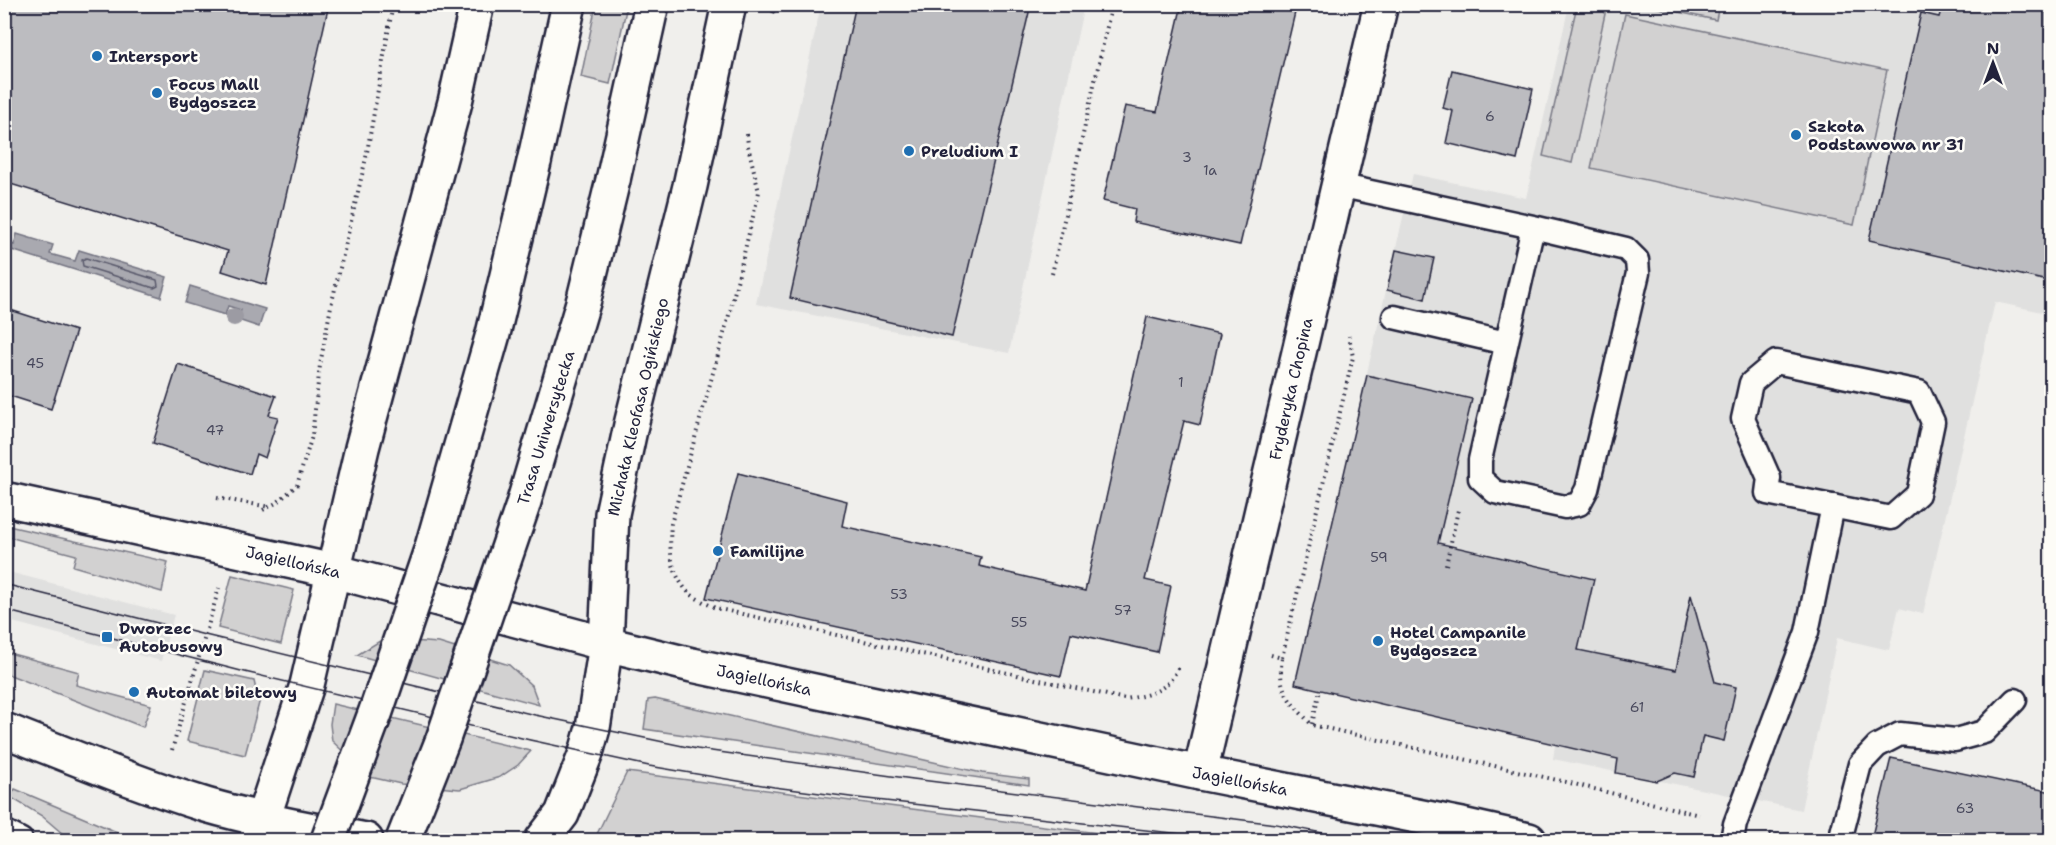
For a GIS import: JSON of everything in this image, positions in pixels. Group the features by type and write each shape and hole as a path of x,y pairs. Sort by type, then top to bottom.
{"main road":[{"path":"260,830 307,686 365,438 455,102 477,4"},
{"path":"328,840 376,711 432,547 493,334 569,4"},
{"name":"Trasa Uniwersytecka","path":"403,840 443,739 522,508 584,299 652,4"},
{"name":"Michała Kleofasa Ogińskiego","path":"542,840 562,814 586,753 593,728 606,644 612,514 631,425 690,186 729,4"},
{"name":"Fryderyka Chopina","path":"1200,773 1381,4"},
{"name":"Jagiellońska","path":"4,499 334,571 692,665 1529,840"},
{"path":"4,730 260,830 366,840"}],"lane":[{"path":"1338,185 1533,228 1626,249 1637,260 1638,273 1587,489 1579,504 1565,507 1496,492 1480,478 1480,460 1533,228"},
{"path":"1394,317 1506,343"},
{"path":"1776,362 1919,392 1933,422 1918,494 1891,518 1833,506 1767,493 1769,478 1743,419 1751,383 1776,362"},
{"path":"1732,840 1735,824 1807,632 1833,506"},
{"path":"1840,840 1860,764 1877,746 1900,734 1955,740 1984,732 2015,700"},
{"path":"4,831 21,840"}],"path":[{"path":"147,840 195,667 199,660 240,518 270,507 297,485 312,436 320,365 331,306 366,158 393,4"},
{"path":"773,15 776,4"},
{"path":"1052,274 1112,4"},
{"path":"671,524 728,319 759,192 748,146 747,127"},
{"path":"1282,658 1353,357 1347,328"},
{"path":"1446,566 1461,498 1480,478"},
{"path":"217,498 270,507"},
{"path":"1312,725 1320,690"}],"shaded area":[{"path":"1719,4 1716,20 1645,5"},
{"path":"596,5 627,5 610,84 581,77"},
{"name":"Preludium I","path":"821,5 1084,5 1009,353 756,304"},
{"path":"1569,5 2051,5 2051,314 1995,302 1923,614 1899,608 1889,650 1837,638 1801,810 1553,759 1555,745 1295,684 1413,174 1526,198"},
{"path":"1577,5 1607,5 1572,163 1543,156"},
{"path":"1625,14 1887,70 1854,225 1591,168"},
{"path":"4,525 168,562 162,592 73,566 76,555 5,536"},
{"path":"5,571 174,615 161,661 5,620"},
{"path":"232,575 294,590 281,644 218,628"},
{"path":"383,639 439,643 509,665 532,686 539,705 357,655"},
{"path":"5,652 79,672 76,685 151,705 143,727 5,673"},
{"path":"205,670 254,681 256,690 262,692 245,755 187,741"},
{"path":"655,699 982,773 1029,779 1029,785 644,729 648,700"},
{"path":"333,704 531,751 518,765 500,777 460,789 401,784 370,777 332,741 330,724"},
{"path":"627,772 1151,840 599,840 597,834"},
{"path":"15,789 117,832 115,840 70,840 42,816 10,797"}],"water":[{"path":"17,234 53,245 50,254 75,261 79,250 167,277 161,297 5,248 5,242 14,245"},
{"path":"190,286 265,309 259,327 238,320 241,310 228,306 225,315 185,303"}],"building":[{"name":"Focus Mall Bydgoszcz","path":"4,4 329,4 266,285 222,271 228,251 4,182"},
{"name":"Preludium I","path":"856,4 1031,4 952,337 790,298"},
{"path":"1182,4 1297,4 1240,245 1133,222 1135,209 1103,201 1125,106 1157,112"},
{"path":"1943,4 2052,4 2052,282 1869,240 1921,13 1939,17"},
{"path":"1452,70 1533,89 1517,160 1446,143 1453,111 1443,108"},
{"path":"1396,250 1434,258 1425,299 1387,290"},
{"path":"4,308 76,331 51,409 4,394"},
{"path":"1147,317 1220,334 1200,425 1184,421 1145,580 1171,586 1157,652 1071,633 1061,676 706,598 738,473 847,501 842,526 981,557 979,566 1085,591"},
{"path":"178,364 276,396 269,415 278,417 265,458 256,454 250,474 153,443"},
{"path":"1367,375 1472,399 1438,543 1594,579 1578,650 1676,670 1691,595 1715,682 1736,687 1724,741 1703,736 1694,777 1675,773 1657,781 1616,773 1618,759 1295,684"},
{"path":"1891,758 2052,792 2052,840 1871,840"}],"tram line":[{"path":"4,584 535,715 697,749 913,779 1276,824 1358,840"},
{"path":"4,610 245,672 649,766 774,787 858,798 1235,840"}],"place":[{"name":"Intersport","path":"97,56"},
{"name":"Focus Mall Bydgoszcz","path":"157,93"},
{"name":"Szkoła Podstawowa nr 31","path":"1796,135"},
{"name":"Preludium I","path":"909,151"},
{"name":"Familijne","path":"718,551"},
{"name":"Dworzec Autobusowy","path":"107,637"},
{"name":"Hotel Campanile Bydgoszcz","path":"1378,641"},
{"name":"Automat biletowy","path":"134,692"}]}
